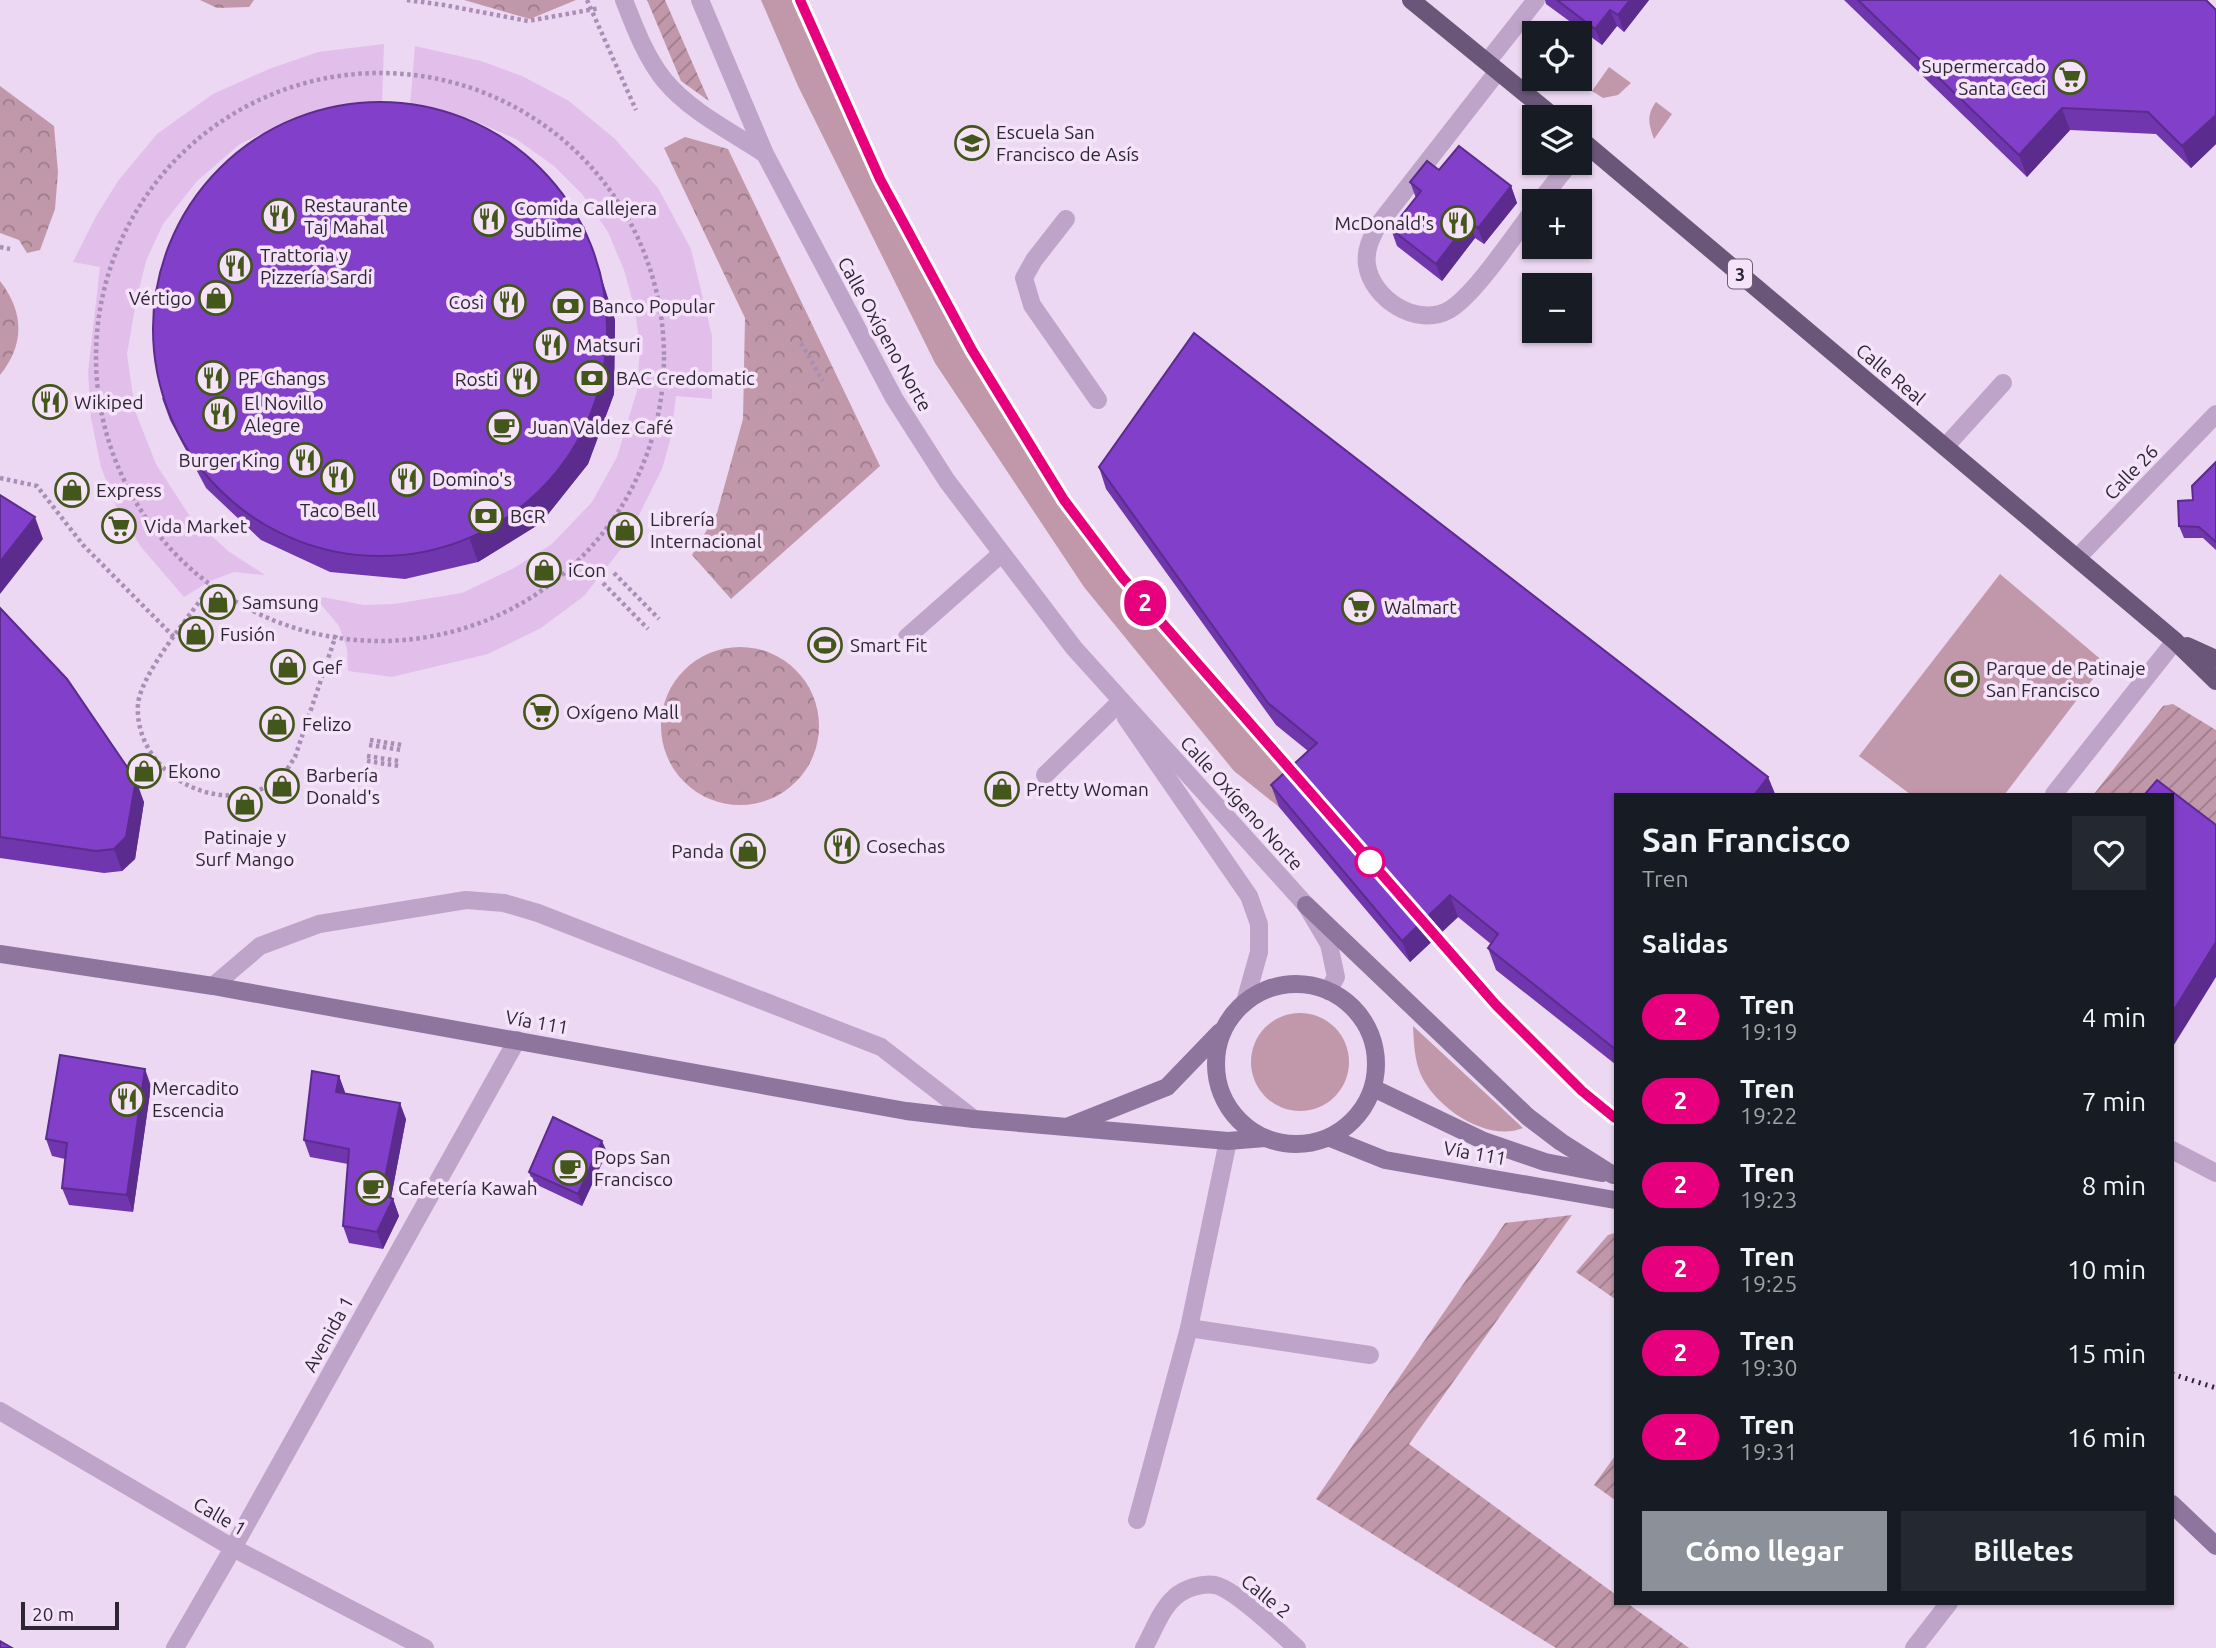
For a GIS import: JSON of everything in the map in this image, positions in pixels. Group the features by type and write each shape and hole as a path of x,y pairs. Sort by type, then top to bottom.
{"main road":[{"path":"1411,0 1540,105"},
{"name":"Calle Real","path":"1592,152 2175,641 2216,681"},
{"name":"Calle Real","path":"2175,641 2216,659"},
{"path":"1306,905 1528,1117 1561,1142 1614,1175"},
{"name":"Vía 111","path":"0,954 213,986 819,1097 974,1119 1066,1128 1228,1141 1265,1138"},
{"path":"1312,985 1328,991 1348,1003 1364,1021 1374,1042 1377,1065 1373,1088 1364,1108 1349,1125 1330,1138 1308,1144 1291,1144 1265,1138 1242,1124 1226,1103 1217,1078 1217,1052 1225,1027 1245,1002 1276,986 1312,985"},
{"name":"Vía 111","path":"1066,1128 1167,1087 1225,1027"},
{"name":"Vía 111","path":"1373,1088 1484,1141 1545,1162 1614,1175"},
{"name":"Vía 111","path":"1330,1138 1385,1160 1614,1200"},
{"path":"2174,1506 2216,1546"}],"street":[{"name":"Calle Oxígeno Norte","path":"700,0 765,154 894,398 947,481 1084,658 1306,905 1329,944 1336,977 1328,991"},
{"path":"1522,225 1469,293 1448,310 1430,316 1411,314 1392,302 1374,286 1367,266 1367,246 1378,225 1493,66 1536,0"},
{"path":"625,1 639,39 665,81 691,106 765,154"},
{"path":"1549,189 1561,175"},
{"path":"1066,219 1034,260 1024,278 1032,305 1098,400"},
{"path":"1945,447 2003,383"},
{"name":"Calle 26","path":"2077,558 2216,414"},
{"path":"907,637 1001,554"},
{"path":"2055,793 2175,641"},
{"name":"Calle Oxígeno Norte","path":"1084,658 1249,896 1259,923 1259,952 1245,1002"},
{"path":"1045,775 1117,705"},
{"path":"213,986 260,946 319,924 466,900 504,903 538,913 881,1047 974,1119"},
{"name":"Avenida 1","path":"175,1648 517,1040"},
{"path":"1137,1520 1189,1328 1228,1141"},
{"path":"2174,1151 2216,1172"},
{"path":"1189,1328 1370,1355"},
{"name":"Calle 1","path":"0,1410 233,1548 425,1648"},
{"name":"Calle 2","path":"1144,1648 1173,1598 1183,1590 1206,1585 1217,1586 1230,1592 1297,1648"},
{"path":"1913,1648 1947,1605"}],"path":[{"path":"407,0 528,21 592,10 625,1"},
{"path":"587,0 636,110"},
{"path":"398,71 494,95 576,148 635,226 664,320 661,418 624,509 559,582 473,628 383,643 293,628 211,586 146,520 106,438 94,347 111,257 156,178 223,116 307,80 398,71"},
{"path":"0,247 10,249"},
{"path":"801,343 823,381"},
{"path":"0,478 37,486 83,545 174,638"},
{"path":"614,573 659,619"},
{"path":"603,583 648,629"},
{"path":"211,586 144,680 138,703 140,729 151,755 173,778 196,791 240,795 264,787 284,774 295,757 336,635"},
{"path":"370,743 402,748"},
{"path":"367,759 399,763"}],"green space":[{"path":"200,0 254,0 249,7 217,8"},
{"path":"464,0 576,0 530,19"},
{"path":"647,0 665,0 709,101 681,81"},
{"path":"761,0 799,0 881,179 972,350 1064,500 1122,577 1304,784 1279,807 1234,771 1084,587 935,363 798,86"},
{"path":"1609,67 1631,83 1618,95 1603,98 1592,91"},
{"path":"0,86 54,126 58,172 55,209 40,250 27,253 19,240 0,233"},
{"path":"1656,102 1672,114 1654,139 1649,120"},
{"path":"685,137 728,149 880,466 731,599 692,555 717,513 743,419 745,318 664,148"},
{"path":"0,281 14,304 18,328 14,352 0,375"},
{"name":"Parque de Patinaje San Francisco","path":"2000,574 2105,663 2006,793 1909,793 1859,756"},
{"path":"740,647 770,653 796,670 813,696 819,726 813,756 796,782 770,799 740,805 710,799 684,782 667,756 661,726 667,696 684,670 710,653"},
{"path":"2173,704 2216,730 2216,841 2174,793 2095,793 2163,706"},
{"path":"1300,1013 1319,1017 1335,1027 1345,1043 1349,1062 1345,1081 1335,1097 1319,1107 1300,1111 1281,1107 1265,1097 1255,1081 1251,1062 1255,1043 1265,1027 1281,1017"},
{"path":"1413,1026 1523,1128 1494,1131 1479,1127 1464,1120 1438,1099 1421,1075"},
{"path":"1572,1215 1409,1444 1614,1593 1614,1605 1630,1605 1689,1648 1556,1648 1316,1499 1505,1223"},
{"path":"1614,1233 1614,1298 1576,1272 1608,1235"},
{"path":"1614,1457 1614,1499 1594,1485"}],"shaded area":[{"path":"384,44 382,105 326,108 240,144 197,181 163,224 146,261 127,354 135,411 156,464 189,515 228,551 265,575 234,572 210,581 184,597 141,547 116,506 101,467 91,418 88,372 100,267 73,262 95,218 118,181 157,134 213,94 269,69 318,52"},
{"path":"415,46 481,61 522,76 569,101 615,139 658,188 691,249 712,336 712,399 676,396 671,437 662,469 624,545 584,596 541,628 488,654 392,677 348,671 347,649 339,626 320,603 322,597 364,605 394,604 462,593 514,568 552,544 592,502 617,457 637,391 640,348 635,310 624,270 608,232 582,194 554,166 516,139 470,119 410,106"}],"building":[{"path":"1557,0 1630,0 1618,15 1610,10 1595,29 1592,21 1585,21"},
{"name":"Supermercado Santa Ceci","path":"1858,0 2206,0 2216,10 2216,115 2182,146 2148,112 2062,108 2019,155"},
{"path":"380,102 424,106 467,119 506,140 541,168 569,203 590,242 603,285 607,329 603,373 590,416 569,455 541,490 506,518 467,539 424,552 380,556 336,552 293,539 254,518 219,490 191,455 170,416 157,373 153,329 157,285 170,242 191,203 219,168 254,140 293,119 336,106"},
{"name":"McDonald's","path":"1459,146 1511,186 1478,228 1469,221 1436,264 1391,229 1421,191 1410,182 1427,161 1439,170"},
{"name":"Walmart","path":"1194,333 1768,777 1756,793 1614,793 1614,1048 1488,948 1498,934 1450,895 1402,941 1271,785 1317,743 1268,703 1099,467"},
{"path":"2216,462 2216,542 2199,527 2179,526 2178,501 2193,500 2192,486"},
{"path":"0,495 35,517 0,562"},
{"path":"0,608 67,679 136,780 126,837 114,849 96,851 0,837"},
{"path":"2157,780 2216,825 2216,942 2174,1010 2174,793 2146,793"},
{"path":"60,1055 145,1069 127,1195 62,1188 67,1143 46,1139"},
{"name":"Cafetería Kawah","path":"312,1071 339,1076 336,1092 400,1103 382,1193 393,1199 377,1232 343,1226 349,1149 304,1140"},
{"name":"Pops San Francisco","path":"553,1117 602,1141 578,1194 529,1172"},
{"path":"0,1641 12,1648 0,1648"}],"railway":[{"path":"800,0 881,179 972,350 1064,500 1122,577 1303,783"},
{"path":"1424,923 1539,1049 1614,1117"},
{"path":"2174,1375 2216,1388"}],"train":[{"name":"2","path":"800,0 880,179 972,350 1064,500 1122,577 1496,1005 1582,1091 1614,1117"}],"place":[{"name":"Supermercado Santa Ceci","path":"2070,77"},
{"name":"Escuela San Francisco de Asís","path":"972,143"},
{"name":"Restaurante Taj Mahal","path":"279,216"},
{"name":"Comida Callejera Sublime","path":"489,219"},
{"name":"McDonald's","path":"1458,223"},
{"name":"Trattoria y Pizzería Sardi","path":"235,266"},
{"name":"Vértigo","path":"216,298"},
{"name":"Così","path":"509,302"},
{"name":"Banco Popular","path":"568,306"},
{"name":"Matsuri","path":"551,345"},
{"name":"PF Changs","path":"213,378"},
{"name":"BAC Credomatic","path":"592,378"},
{"name":"Rosti","path":"522,379"},
{"name":"Wikiped","path":"50,402"},
{"name":"El Novillo Alegre","path":"220,414"},
{"name":"Juan Valdez Café","path":"504,427"},
{"name":"Burger King","path":"305,460"},
{"name":"Taco Bell","path":"338,477"},
{"name":"Domino's","path":"407,479"},
{"name":"Express","path":"72,490"},
{"name":"BCR","path":"486,516"},
{"name":"Vida Market","path":"119,526"},
{"name":"Librería Internacional","path":"625,530"},
{"name":"iCon","path":"544,570"},
{"name":"Samsung","path":"218,602"},
{"name":"Walmart","path":"1359,607"},
{"name":"Fusión","path":"196,634"},
{"name":"Smart Fit","path":"825,645"},
{"name":"Gef","path":"288,667"},
{"name":"Parque de Patinaje San Francisco","path":"1962,679"},
{"name":"Oxígeno Mall","path":"541,712"},
{"name":"Felizo","path":"277,724"},
{"name":"Ekono","path":"144,771"},
{"name":"Barbería Donald's","path":"282,786"},
{"name":"Pretty Woman","path":"1002,789"},
{"name":"Patinaje y Surf Mango","path":"245,804"},
{"name":"Cosechas","path":"842,846"},
{"name":"Panda","path":"748,851"},
{"name":"Mercadito Escencia","path":"127,1099"},
{"name":"Pops San Francisco","path":"570,1168"},
{"name":"Cafetería Kawah","path":"373,1188"}]}
